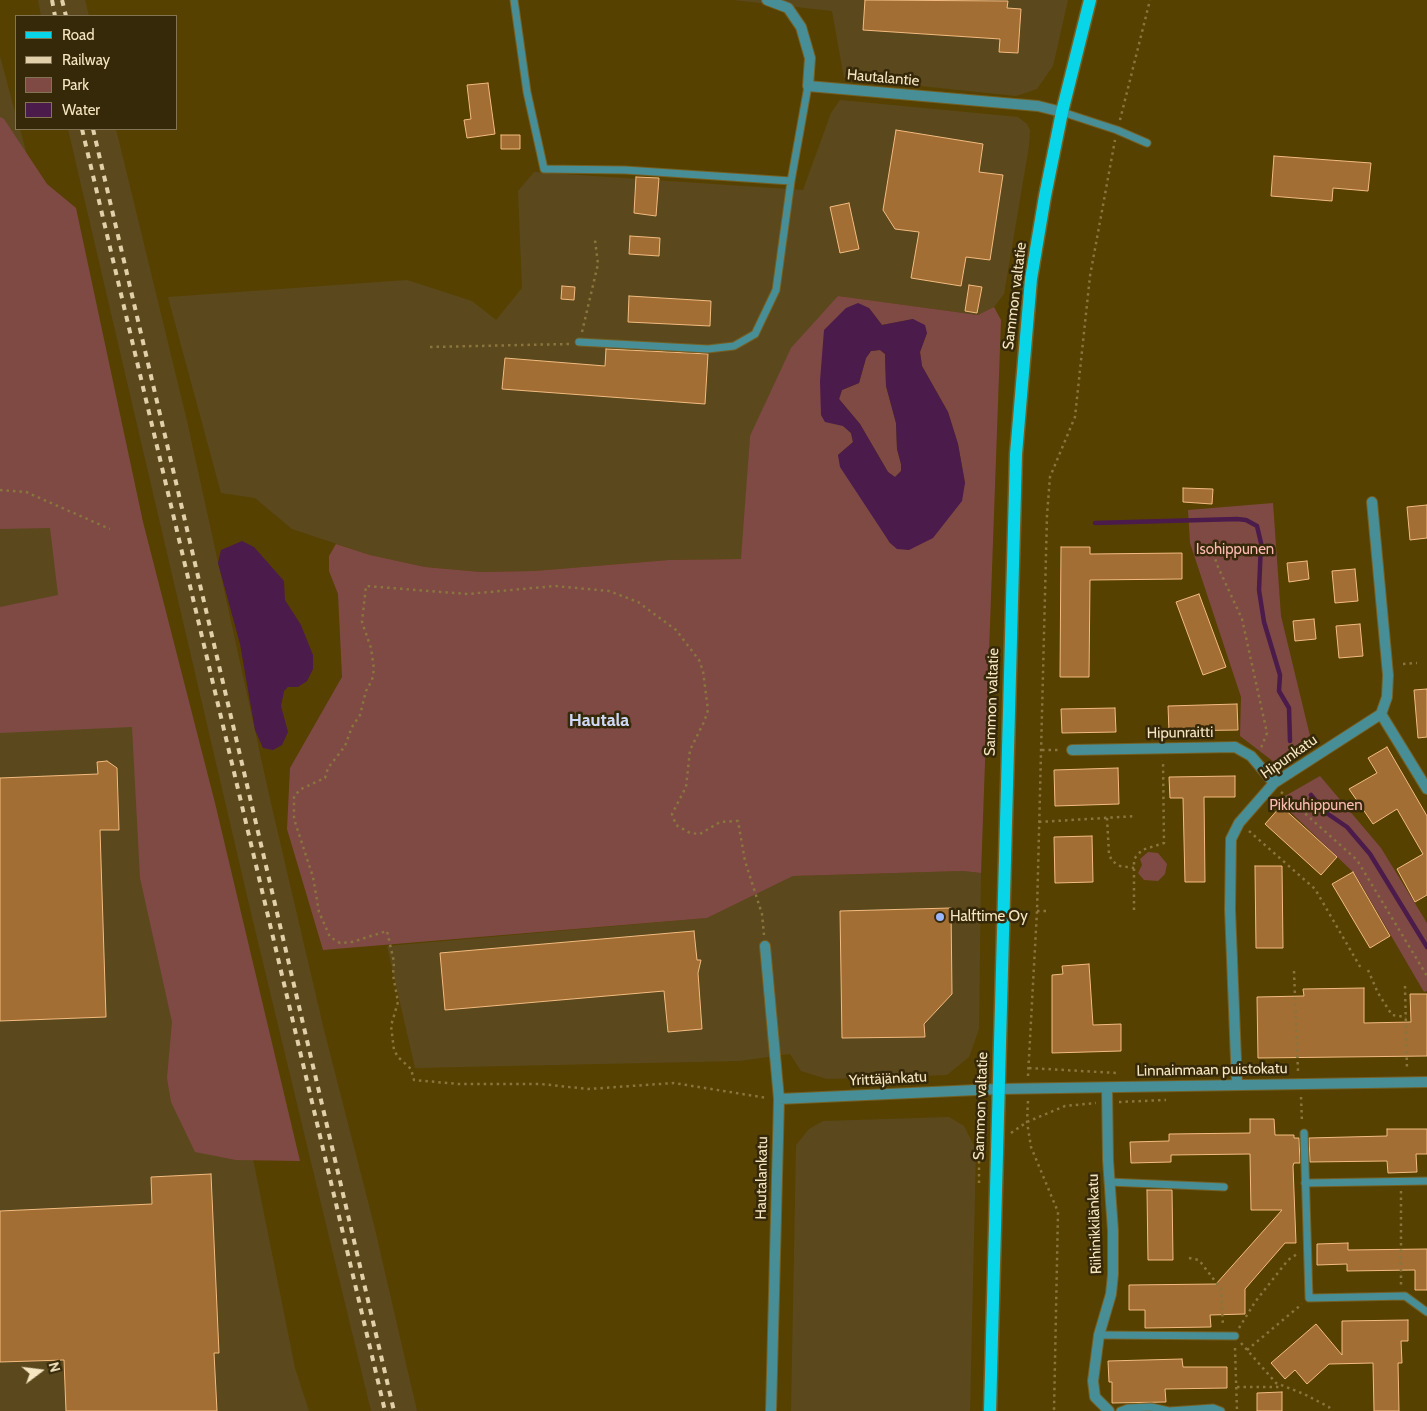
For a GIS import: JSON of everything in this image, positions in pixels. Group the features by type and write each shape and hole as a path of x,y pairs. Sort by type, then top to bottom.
{"main road":[{"name":"Sammon valtatie","path":"990,1411 1016,454 1032,279 1044,196 1062,112 1090,0"}],"street":[{"path":"767,0 788,8 801,27 810,58 808,86"},
{"name":"Hautalantie","path":"808,86 1038,106 1062,112"},
{"path":"1372,502 1388,675 1387,697 1381,714 1427,788"},
{"name":"Hipunkatu","path":"1237,1085 1230,909 1231,839 1238,823 1274,783 1381,714"},
{"name":"Hipunraitti","path":"1072,750 1235,747 1254,760 1274,783"},
{"name":"Hautalankatu","path":"765,946 779,1099 771,1411"},
{"name":"Linnainmaan puistokatu","path":"998,1089 1427,1082"},
{"name":"Riihinikkilänkatu","path":"1107,1088 1113,1223 1113,1274 1111,1294 1099,1336 1093,1390 1101,1404 1109,1411"},
{"name":"Yrittäjänkatu","path":"779,1099 998,1089"}],"lane":[{"path":"514,0 527,92 544,169 625,170 791,182"},
{"path":"579,342 708,349 734,346 755,334 776,290 791,182 808,86"},
{"path":"1062,112 1117,130 1147,143"},
{"path":"1304,1133 1309,1298 1405,1296 1427,1312"},
{"path":"1305,1183 1427,1181"},
{"path":"1110,1182 1224,1187"},
{"path":"1099,1336 1235,1336"},
{"path":"1120,1411 1128,1408 1151,1408 1169,1411 1213,1408 1220,1411"}],"path":[{"path":"1054,1411 1058,1212 1054,1196 1031,1147 1027,1122 1037,912 1046,515 1050,477 1075,416 1090,276 1117,130 1150,0"},
{"path":"430,347 557,345 579,342 598,264 595,240"},
{"path":"0,490 26,492 110,529"},
{"path":"1211,547 1242,619 1266,726 1266,740 1254,760"},
{"path":"765,946 762,914 746,861 738,821 720,822 700,834 690,834 676,825 672,814 686,787 690,750 708,710 706,688 699,660 676,630 647,608 620,594 565,586 468,594 366,586 362,622 371,648 374,669 372,680 366,691 360,715 352,727 345,746 328,768 325,778 300,789 294,796 294,819 313,877 319,912 330,937 340,943 352,942 387,931 394,962 393,975 398,1002 391,1026 394,1050 411,1070 414,1080 459,1084 542,1084 588,1089 674,1084 715,1092 779,1099"},
{"path":"1402,664 1417,663"},
{"path":"1134,910 1134,859 1142,850 1164,843 1163,749"},
{"path":"1042,750 1072,750"},
{"path":"1274,783 1284,796 1357,860 1427,976"},
{"path":"1039,822 1136,816"},
{"path":"1107,818 1109,854 1112,861 1120,866 1134,868"},
{"path":"1248,830 1315,889 1362,970"},
{"path":"1037,912 1050,911"},
{"path":"1368,970 1378,993 1392,1015 1406,1017"},
{"path":"1294,971 1298,1071"},
{"path":"1405,986 1407,1072"},
{"path":"1292,1097 1302,1097 1304,1133"},
{"path":"1027,1122 1065,1106 1107,1102 1173,1100"},
{"path":"1400,1182 1401,1296"},
{"path":"1237,1411 1235,1336 1255,1302 1288,1260 1307,1247"},
{"path":"1189,1258 1199,1260 1221,1289 1224,1336"},
{"path":"1246,1350 1309,1298"},
{"path":"1235,1336 1276,1383 1304,1394 1329,1407 1331,1411"},
{"path":"1236,1387 1283,1386"}],"shaded area":[{"path":"38,0 85,0 89,15 41,15"},
{"path":"733,0 1068,0 1053,66 1037,89 1016,96 844,78 832,11"},
{"path":"0,56 15,112 15,130 20,130 122,507 295,1368 309,1411 0,1411"},
{"path":"840,100 1018,117 1027,124 1030,130 1029,146 1004,294 994,307 978,315 838,296 750,436 742,559 669,560 534,571 481,572 425,567 370,555 292,529 255,498 221,493 168,297 407,280 472,301 496,320 522,288 518,191 534,172 803,190 831,113"},
{"path":"68,130 116,130 187,421 270,799 324,1030 374,1225 417,1411 371,1411 252,917"},
{"path":"963,871 981,873 979,1029 969,1057 947,1075 827,1079 801,1071 790,1054 739,1061 415,1068 387,946 707,918 793,876"},
{"path":"949,1117 964,1126 976,1150 970,1411 791,1411 796,1145 809,1129 823,1121"}],"green space":[{"path":"0,117 4,119 47,184 76,208 143,522 215,803 300,1161 236,1160 195,1152 171,1102 167,1078 172,1022 140,878 132,727 0,733 0,607 58,595 50,528 0,529"},
{"path":"838,296 978,315 994,307 1001,320 981,873 963,871 793,876 707,918 323,950 287,829 290,768 342,677 338,594 329,571 329,556 336,544 370,555 425,567 481,572 534,571 669,560 741,559 750,436 791,348","holes":["869,308 882,325 913,319 927,333 920,352 922,366 948,412 958,444 965,483 890,543 838,455 853,442 851,433 843,426 825,330"]},
{"path":"880,350 885,354 886,386 896,423 897,449 901,464 901,471 895,477 888,472 860,424 839,399 842,390 859,383 866,358 871,351"},
{"name":"Isohippunen","path":"1273,503 1281,616 1310,736 1274,762 1240,736 1241,697 1190,543 1188,510"},
{"name":"Pikkuhippunen","path":"1320,776 1381,848 1427,923 1427,991 1424,992 1355,874 1278,800"},
{"path":"1148,852 1158,853 1167,864 1165,874 1158,881 1144,880 1138,873 1142,865 1140,859"}],"water":[{"path":"858,303 869,308 882,325 913,319 925,325 927,333 920,352 922,366 948,412 958,444 965,483 962,501 933,538 909,550 897,549 890,543 840,467 838,455 853,442 851,433 843,426 825,422 821,415 820,381 824,330 846,308","holes":["880,350 885,354 886,386 896,423 897,449 901,464 901,471 895,477 888,472 860,424 839,399 842,390 859,383 866,358 871,351"]},
{"path":"242,541 254,547 284,581 285,600 301,625 313,655 313,669 307,681 298,687 288,687 284,691 281,706 288,732 282,745 273,750 263,748 255,730 240,644 218,563 221,550"}],"building":[{"path":"865,0 1008,1 1007,8 1021,9 1018,53 999,52 1000,39 863,30"},
{"path":"488,83 495,134 467,138 464,120 471,119 467,85"},
{"path":"896,130 983,144 979,172 1003,175 990,260 966,257 961,286 911,278 919,232 895,229 883,210"},
{"path":"501,135 520,135 520,149 501,149"},
{"path":"1274,156 1371,163 1368,191 1333,188 1332,201 1271,196"},
{"path":"636,177 659,178 656,216 634,213"},
{"path":"849,203 859,249 840,253 830,207"},
{"path":"630,236 660,238 659,256 629,254"},
{"path":"969,285 982,287 977,313 965,311"},
{"path":"562,286 575,287 574,300 561,299"},
{"path":"629,296 711,301 710,326 628,322"},
{"path":"606,349 708,354 705,404 502,389 505,358 605,366"},
{"path":"1183,488 1213,489 1212,504 1183,502"},
{"path":"1427,505 1427,538 1410,540 1407,507"},
{"path":"1061,547 1090,547 1090,554 1182,553 1182,579 1090,580 1089,677 1060,677"},
{"path":"1307,561 1309,579 1289,582 1287,563"},
{"path":"1355,569 1358,601 1335,603 1332,571"},
{"path":"1199,594 1226,667 1203,675 1176,602"},
{"path":"1314,619 1316,639 1295,641 1293,621"},
{"path":"1360,624 1363,656 1339,658 1336,626"},
{"path":"1427,689 1427,737 1418,738 1414,690"},
{"path":"1237,704 1238,730 1169,731 1168,706"},
{"path":"1115,708 1116,732 1062,733 1061,709"},
{"path":"1387,747 1427,816 1427,895 1415,902 1397,869 1423,854 1397,809 1373,824 1349,789 1377,773 1368,758"},
{"path":"107,761 117,768 119,830 100,830 106,1017 0,1021 0,778 98,774 97,762"},
{"path":"1118,768 1119,804 1055,806 1054,770"},
{"path":"1235,776 1235,797 1204,797 1205,882 1185,882 1183,798 1170,798 1169,777"},
{"path":"1281,806 1337,857 1321,875 1265,824"},
{"path":"1092,836 1093,882 1055,883 1054,837"},
{"path":"1255,866 1282,866 1283,948 1256,948"},
{"path":"1353,872 1390,936 1370,948 1332,884"},
{"path":"951,908 952,994 924,1024 925,1037 842,1038 840,911"},
{"path":"694,931 697,960 701,960 698,973 702,1029 668,1032 664,991 445,1010 440,953"},
{"path":"1089,964 1093,1025 1121,1024 1121,1051 1052,1053 1052,975 1063,974 1062,966"},
{"path":"1364,988 1364,1023 1411,1022 1410,994 1427,994 1427,1056 1258,1058 1257,997 1304,996 1303,989"},
{"path":"1250,1119 1274,1119 1275,1135 1294,1135 1294,1138 1299,1138 1300,1163 1294,1163 1293,1166 1296,1243 1285,1243 1245,1289 1245,1314 1210,1315 1211,1327 1145,1328 1145,1310 1129,1310 1129,1285 1216,1284 1282,1210 1251,1210 1250,1154 1171,1155 1171,1162 1131,1163 1130,1142 1169,1141 1169,1134 1250,1133"},
{"path":"1387,1129 1427,1129 1427,1154 1416,1154 1417,1172 1388,1173 1387,1161 1310,1162 1309,1138 1387,1136"},
{"path":"211,1174 219,1353 214,1353 217,1411 66,1411 64,1360 0,1362 0,1211 152,1204 151,1177"},
{"path":"1147,1190 1172,1190 1173,1260 1148,1260"},
{"path":"1348,1243 1348,1250 1427,1249 1427,1290 1415,1290 1415,1270 1347,1271 1347,1264 1317,1265 1317,1244"},
{"path":"1408,1320 1408,1341 1401,1341 1402,1363 1398,1363 1399,1411 1374,1411 1373,1363 1329,1364 1307,1384 1295,1370 1285,1379 1271,1363 1316,1324 1342,1355 1342,1321"},
{"path":"1182,1359 1183,1367 1227,1367 1227,1388 1165,1389 1166,1402 1112,1403 1112,1382 1109,1382 1108,1361"},
{"path":"1282,1392 1282,1411 1257,1411 1257,1393"}],"waterway":[{"path":"1095,523 1237,519 1246,520 1257,526 1261,543 1259,590 1264,622 1280,675 1279,691 1289,708 1290,741"},
{"path":"1311,795 1325,812 1347,827 1370,854 1427,947"}],"railway":[{"path":"52,0 55,15"},
{"path":"62,0 66,15"},
{"path":"82,130 385,1411"},
{"path":"93,130 394,1411"}],"place":[{"name":"Halftime Oy","path":"940,917"}],"district":[{"name":"Hautala","path":"599,721"}]}
